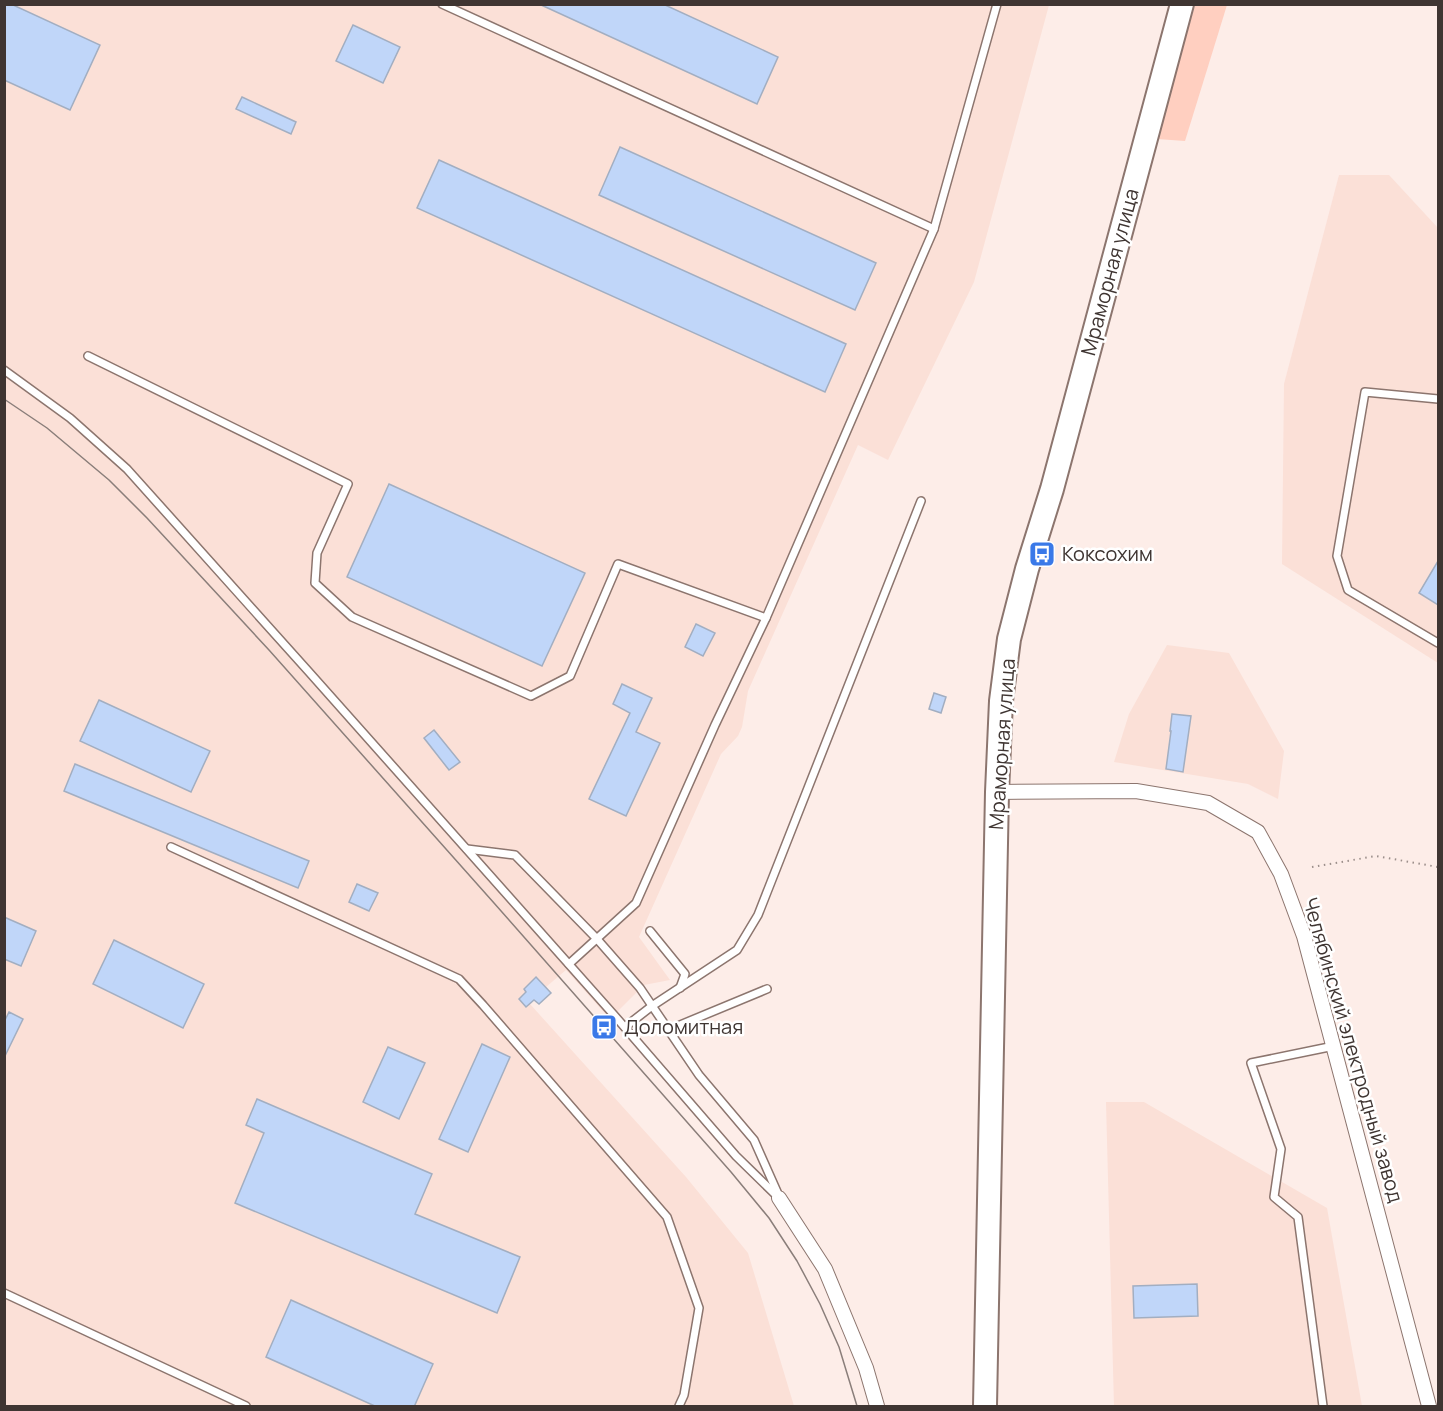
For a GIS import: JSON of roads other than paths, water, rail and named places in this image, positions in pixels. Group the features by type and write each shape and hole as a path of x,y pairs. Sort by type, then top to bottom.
{"main road":[{"name":"Мраморная улица","path":"985,1407 996,792 1001,701 1009,639 1052,489 1182,4"}],"street":[{"name":"Челябинский электродный завод","path":"996,792 1136,791 1208,802 1258,832 1281,874 1304,936 1430,1407"},
{"path":"779,1198 825,1269 866,1368 877,1407"}],"lane":[{"path":"442,4 934,229"},
{"path":"569,964 636,903 715,725 766,618 934,229 997,4"},
{"path":"88,356 348,484 317,553 315,583 352,617 531,696 570,676 618,564 766,618"},
{"path":"4,370 70,418 127,470 467,849 736,1155 779,1198"},
{"path":"1438,399 1365,392 1337,556 1348,590 1438,643"},
{"path":"625,1027 652,1006 737,950 758,915 921,501"},
{"path":"171,847 459,979 483,1005 667,1217 699,1308 684,1395 679,1407"},
{"path":"467,849 515,855 597,939 640,988 699,1075 754,1140 779,1198"},
{"path":"651,931 685,974 680,988"},
{"path":"668,1030 767,988"},
{"path":"1323,1407 1298,1217 1274,1197 1281,1149 1251,1063 1334,1046"},
{"path":"4,1293 246,1407"}],"tram line":[{"path":"4,399 47,428 109,480 147,518 269,650 731,1172 769,1218 797,1261 839,1347 857,1406"}],"place":[{"name":"Коксохим","path":"1042,554"},
{"name":"Доломитная","path":"604,1027"}]}
